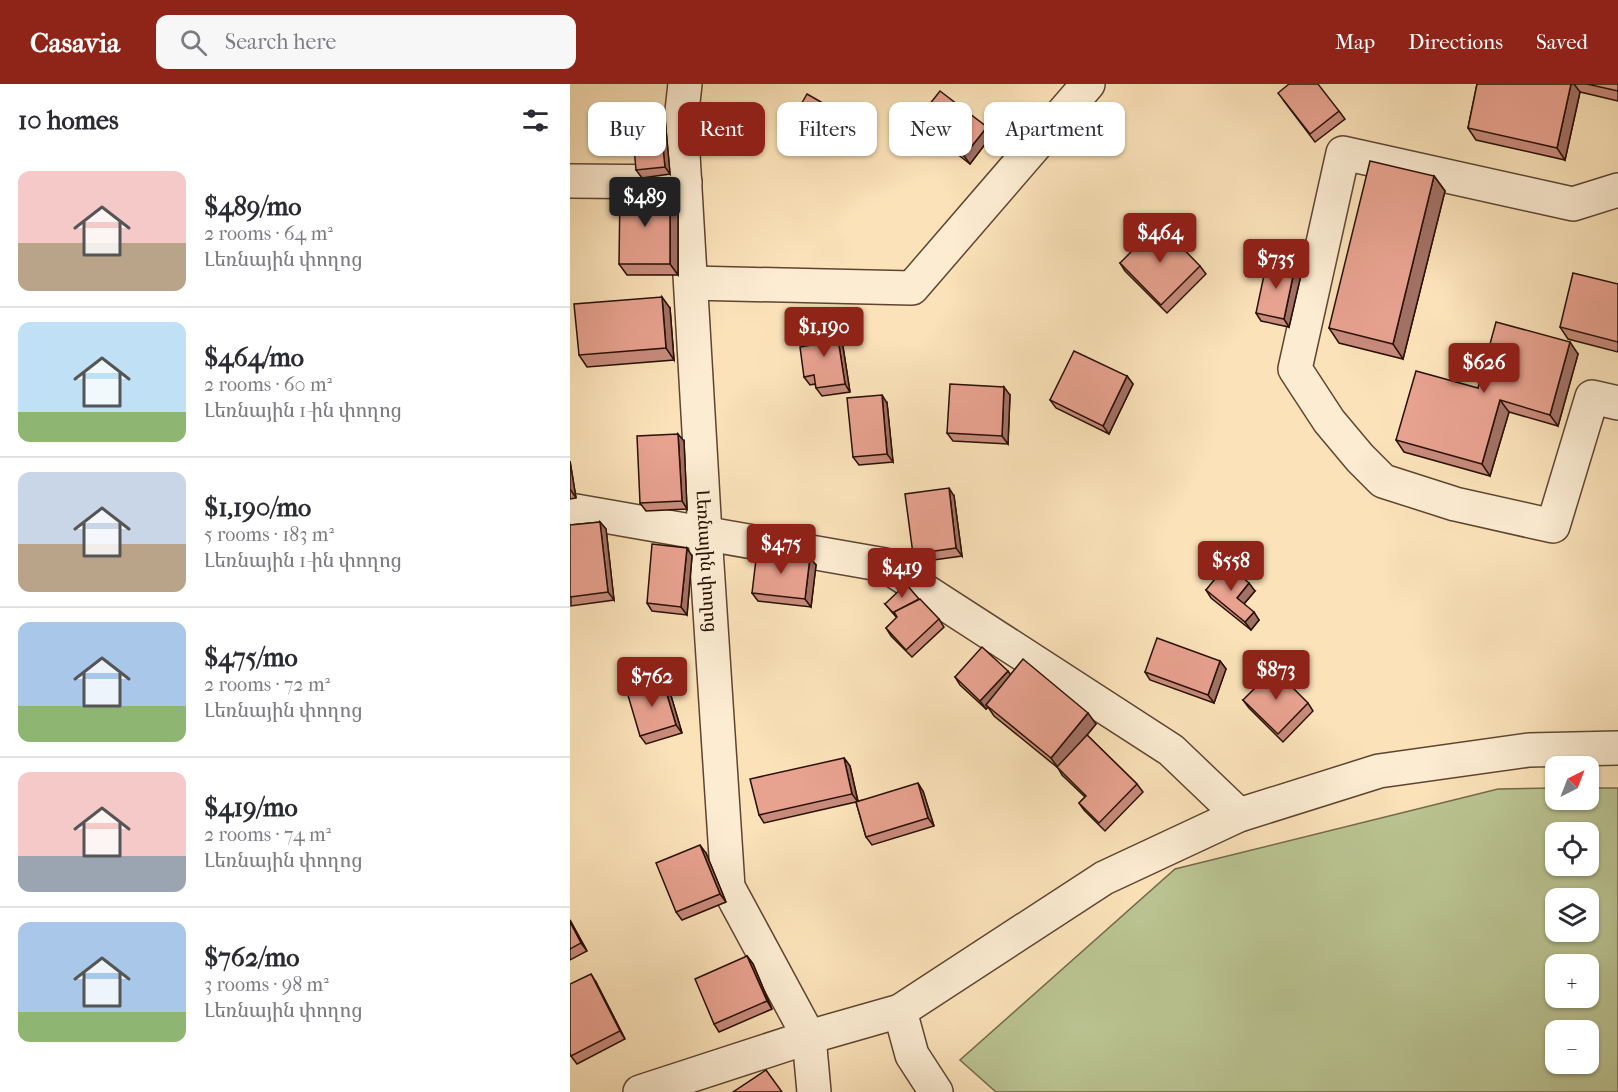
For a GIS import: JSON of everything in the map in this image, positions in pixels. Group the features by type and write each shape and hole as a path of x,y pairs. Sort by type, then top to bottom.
{"street":[{"name":"Լեռնային փողոց","path":"685,84 681,120 728,887 809,1037 814,1092"},
{"path":"691,284 912,288 1088,84"},
{"path":"1618,190 1574,204 1342,153 1295,369 1329,421 1383,481 1455,504 1553,526 1592,397 1618,403"},
{"path":"570,181 685,182"},
{"path":"570,510 885,565 1171,750 1239,815"},
{"path":"640,1092 809,1037 900,1011 1104,878 1239,815 1379,771 1529,750 1618,748"},
{"path":"900,1011 912,1055 936,1092"}],"green space":[{"path":"1545,788 1545,810 1599,810 1599,788 1618,788 1618,1092 996,1092 960,1060 1175,869 1498,789"}],"building":[{"path":"1289,84 1318,84 1339,111 1310,134 1278,93"},
{"path":"1477,84 1571,84 1557,148 1468,128"},
{"path":"1587,84 1618,84 1618,91"},
{"path":"940,91 954,102 931,102"},
{"path":"807,94 821,102 802,102"},
{"path":"972,116 984,125 984,131 972,146"},
{"path":"635,156 664,156 665,167 636,170"},
{"path":"1370,161 1434,176 1393,344 1329,328"},
{"path":"620,192 670,192 670,264 619,264"},
{"path":"1159,224 1200,266 1161,305 1120,263"},
{"path":"1267,261 1295,267 1284,319 1256,313"},
{"path":"1573,273 1618,284 1618,342 1560,327"},
{"path":"662,297 666,348 579,355 574,304"},
{"path":"1496,322 1570,342 1550,415 1500,400 1482,464 1396,440 1416,371 1478,388"},
{"path":"836,326 845,384 816,388 814,375 804,377 800,347 812,345 810,330"},
{"path":"1074,351 1127,376 1103,426 1050,400"},
{"path":"950,384 1004,387 1002,436 947,433"},
{"path":"882,395 887,454 853,457 847,398"},
{"path":"678,434 682,501 640,503 637,436"},
{"path":"949,488 956,548 913,554 905,494"},
{"path":"600,522 608,592 570,597 570,525"},
{"path":"652,544 687,548 681,607 647,603"},
{"path":"757,551 810,557 805,599 752,593"},
{"path":"1227,564 1249,583 1237,598 1254,612 1245,622 1206,590"},
{"path":"906,584 919,599 894,612 896,616 885,604"},
{"path":"920,599 939,619 906,650 886,628 897,617 894,612"},
{"path":"1157,638 1220,661 1208,695 1145,672"},
{"path":"982,647 1008,671 980,701 955,677"},
{"path":"1023,659 1088,713 1051,758 986,705"},
{"path":"1274,669 1308,703 1278,734 1243,700"},
{"path":"663,681 676,725 640,736 627,692"},
{"path":"1087,735 1137,784 1099,823 1079,803 1086,796 1057,767"},
{"path":"844,758 852,794 759,815 750,779"},
{"path":"918,783 928,818 866,837 856,802"},
{"path":"700,845 720,894 676,912 656,863"},
{"path":"570,922 581,943 570,949"},
{"path":"747,956 767,1001 714,1024 695,979"},
{"path":"591,974 620,1031 571,1056 570,984"},
{"path":"766,1070 782,1092 733,1092"}]}
